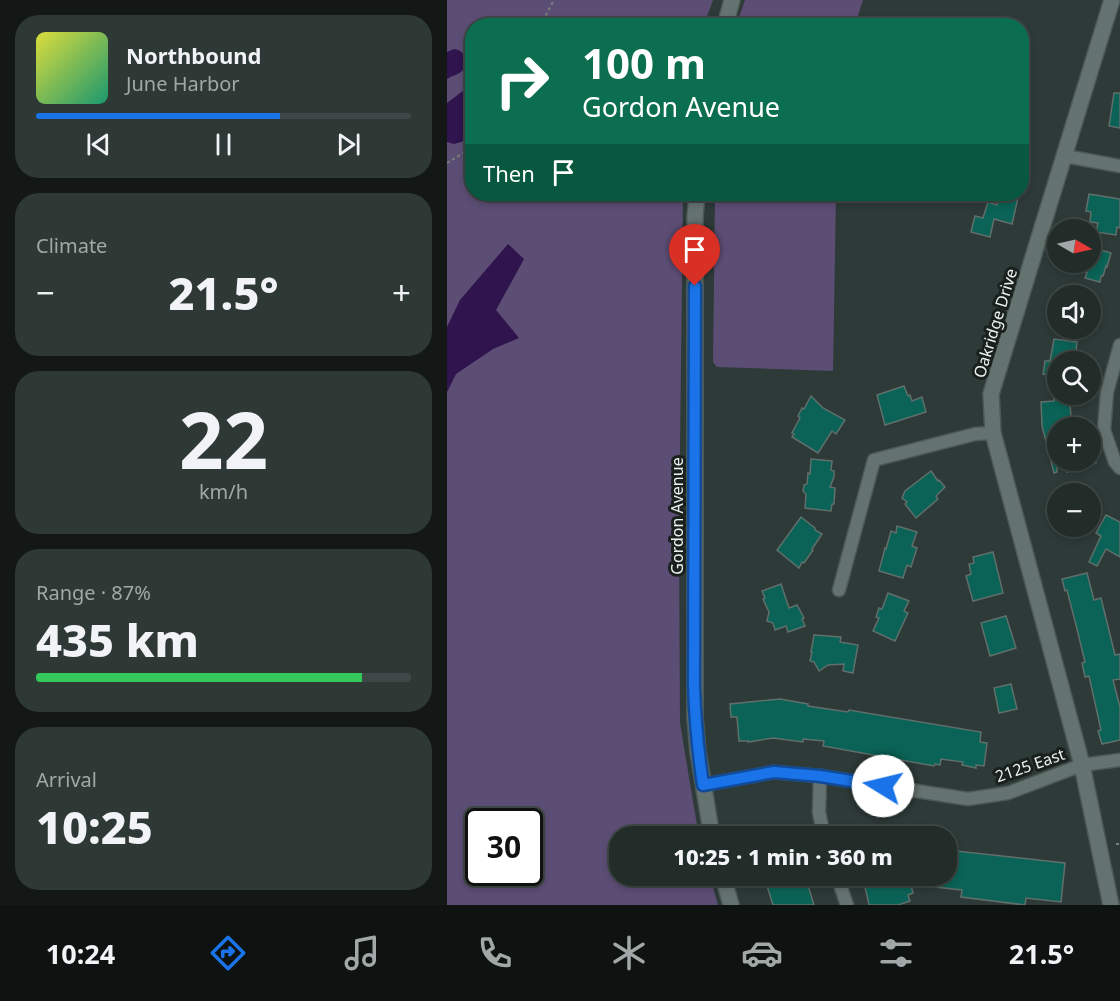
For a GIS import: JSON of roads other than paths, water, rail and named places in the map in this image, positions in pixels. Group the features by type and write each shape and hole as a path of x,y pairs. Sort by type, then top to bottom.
{"street":[{"path":"727,18 732,0"},
{"name":"Oakridge Drive","path":"1111,905 1082,765 993,433 991,394 1112,0"},
{"path":"1065,156 1120,166"},
{"name":"Gordon Avenue","path":"697,201 694,685 697,741 710,826"},
{"path":"1120,345 1107,392 1104,430 1115,462 1120,468"},
{"path":"839,590 874,460 975,434 993,433"},
{"name":"2125 East","path":"703,785 774,772 820,776 968,799 1008,793 1082,765 1120,760"},
{"path":"820,776 819,812 822,826"},
{"path":"726,886 731,905"},
{"path":"840,886 847,905"}]}
